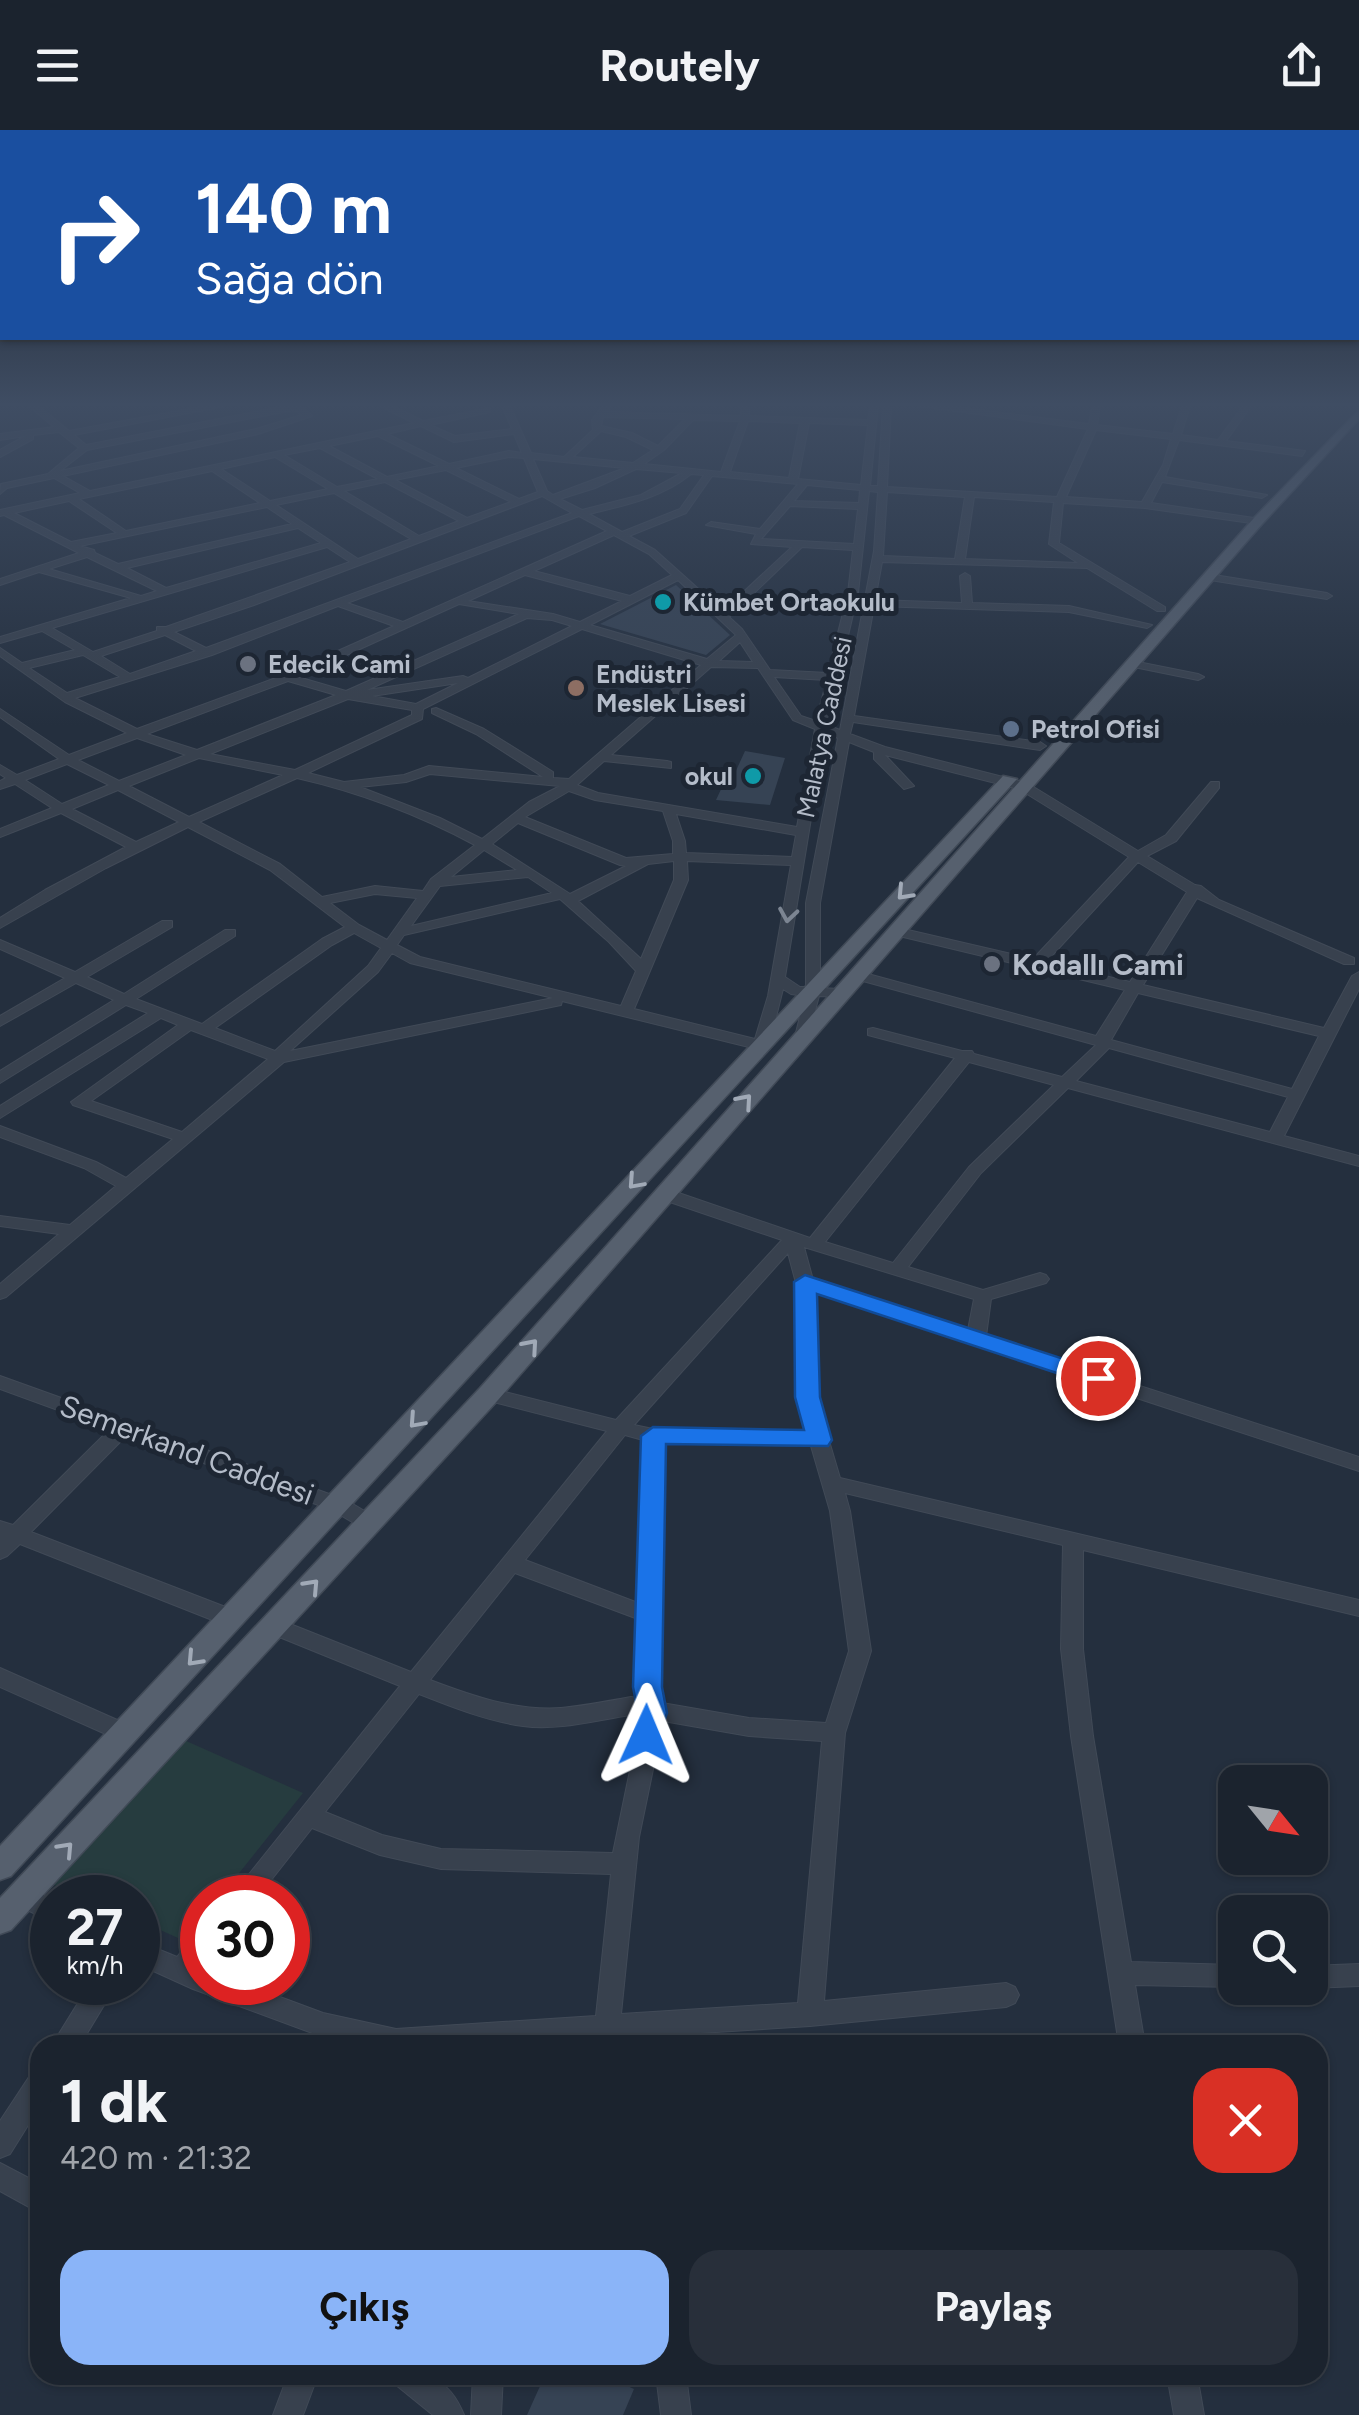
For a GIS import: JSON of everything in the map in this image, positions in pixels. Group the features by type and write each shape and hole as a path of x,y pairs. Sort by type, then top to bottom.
{"main road":[{"path":"0,1867 339,1506 760,1045 1133,664 1208,577 1252,513"},
{"path":"0,1920 490,1394 895,931 1015,784 1040,746 1154,617 1256,513"}],"street":[{"path":"3,513 40,534 121,566 164,591"},
{"path":"93,513 125,534"},
{"path":"71,545 225,513"},
{"path":"278,513 354,561"},
{"path":"371,513 416,539"},
{"path":"449,513 465,521"},
{"path":"20,667 90,652 250,603 489,513"},
{"path":"66,696 208,653 581,513"},
{"path":"584,513 652,552 742,636 798,718 811,782"},
{"path":"0,785 288,677 526,572 678,513"},
{"path":"779,513 754,542 859,547"},
{"name":"Malatya Caddesi","path":"760,1045 778,978 862,513"},
{"path":"802,1037 812,992 813,903 878,558 880,513"},
{"path":"960,560 967,513"},
{"path":"1058,513 1054,544 1154,617"},
{"path":"1210,513 1249,519"},
{"path":"711,525 763,532"},
{"path":"121,566 298,526"},
{"path":"0,640 328,544"},
{"path":"722,617 798,545"},
{"path":"0,582 92,552"},
{"path":"878,558 1088,566"},
{"path":"38,569 143,597"},
{"path":"526,572 632,600"},
{"path":"288,677 349,696 417,708 679,576"},
{"path":"965,576 968,606"},
{"path":"1208,577 1327,596"},
{"path":"870,602 1069,609 1154,617"},
{"path":"338,603 406,626"},
{"path":"458,603 537,614 711,664 835,678"},
{"path":"0,833 349,696 515,618 537,614"},
{"path":"42,628 130,678"},
{"path":"161,629 208,653"},
{"path":"0,1293 279,1058 283,1049 373,969 436,882 516,818 602,757 742,636"},
{"path":"0,651 66,696 140,734 196,754 342,786 483,844 565,898 643,970"},
{"path":"1133,664 1198,677"},
{"path":"349,696 483,676"},
{"path":"790,704 821,726"},
{"path":"1,921 186,821 292,774 312,770 418,716 417,708"},
{"path":"436,711 473,724 497,744 595,796 802,832"},
{"path":"0,712 69,760 122,784 275,867 354,928 392,939 415,960 760,1045"},
{"path":"798,718 881,750 1015,784 1214,902 1349,961"},
{"path":"847,718 1040,746"},
{"path":"881,750 878,756 908,786"},
{"path":"602,757 667,765"},
{"path":"0,769 59,807 137,848"},
{"path":"342,786 406,778 429,770 565,782"},
{"path":"1036,964 1136,857 1171,838 1216,786"},
{"path":"626,1013 681,880 680,857 668,809"},
{"path":"516,818 606,857 643,862 680,857 798,861"},
{"path":"392,939 565,898 643,862"},
{"path":"436,882 527,873"},
{"path":"1105,1044 1103,1037 1196,889"},
{"path":"320,901 375,890 424,896"},
{"path":"0,1022 167,924"},
{"path":"184,1138 78,1102 354,928"},
{"path":"895,931 1328,1034"},
{"path":"0,1078 126,1000 174,964 230,933"},
{"path":"0,944 126,1000 279,1058 565,1000"},
{"path":"857,975 1297,1096"},
{"path":"1276,1138 1359,976"},
{"path":"778,978 796,991 840,993"},
{"path":"0,1112 159,1012"},
{"path":"873,1032 1359,1161"},
{"path":"896,1270 975,1170 1105,1044"},
{"path":"261,1875 622,1426 804,1241 967,1054"},
{"path":"0,1131 90,1164 128,1186"},
{"path":"664,1194 983,1296 1040,1280"},
{"path":"0,1222 74,1231"},
{"path":"804,1241 807,1397 832,1482 860,1651 834,1733 810,2014"},
{"path":"805,1282 1359,1464"},
{"path":"976,1338 983,1296"},
{"name":"Semerkand Caddesi","path":"0,1382 339,1506 371,1524"},
{"path":"490,1394 653,1436 820,1440"},
{"path":"0,1550 8,1531 124,1427"},
{"path":"608,2035 624,1864 652,1713 647,1687 653,1436"},
{"path":"832,1482 1073,1543 1359,1608"},
{"path":"8,1531 233,1619"},
{"path":"1073,1543 1074,1666 1130,2035"},
{"path":"513,1564 649,1616"},
{"path":"274,1626 462,1702 524,1716 561,1717 630,1706 652,1713 834,1733"},
{"path":"0,1677 125,1733"},
{"path":"309,1816 380,1845 441,1860 624,1864"},
{"path":"22,1896 30,1900"},
{"path":"1121,1973 1218,1976"},
{"path":"1328,1976 1359,1974"},
{"path":"626,2035 1006,1995"},
{"path":"72,2035 91,2005"},
{"path":"269,2005 363,2035"},
{"path":"0,2145 30,2098"},
{"path":"0,2176 30,2193"},
{"path":"288,2415 299,2385"},
{"path":"419,2385 444,2405 449,2415"},
{"path":"486,2415 488,2385"},
{"path":"672,2385 676,2415"},
{"path":"1184,2385 1189,2415"}],"green space":[{"path":"184,1740 303,1793 238,1875 180,1875 178,1938 160,1930 160,1875 63,1875"}],"building":[{"name":"Kümbet Ortaokulu","path":"676,585 730,635 706,655 600,624"},
{"name":"okul","path":"745,751 785,758 770,805 716,800 723,785 729,786"},
{"path":"540,2385 625,2385 634,2389 623,2415 527,2415"}],"place":[{"name":"Kümbet Ortaokulu","path":"663,602"},
{"name":"Edecik Cami","path":"248,664"},
{"name":"Endüstri Meslek Lisesi","path":"576,688"},
{"name":"Petrol Ofisi","path":"1011,729"},
{"name":"okul","path":"753,776"},
{"name":"Kodallı Cami","path":"992,964"}],"route":[{"path":"646,1735 652,1713 647,1687 653,1436 820,1440 807,1397 805,1282 1098,1378"}]}
